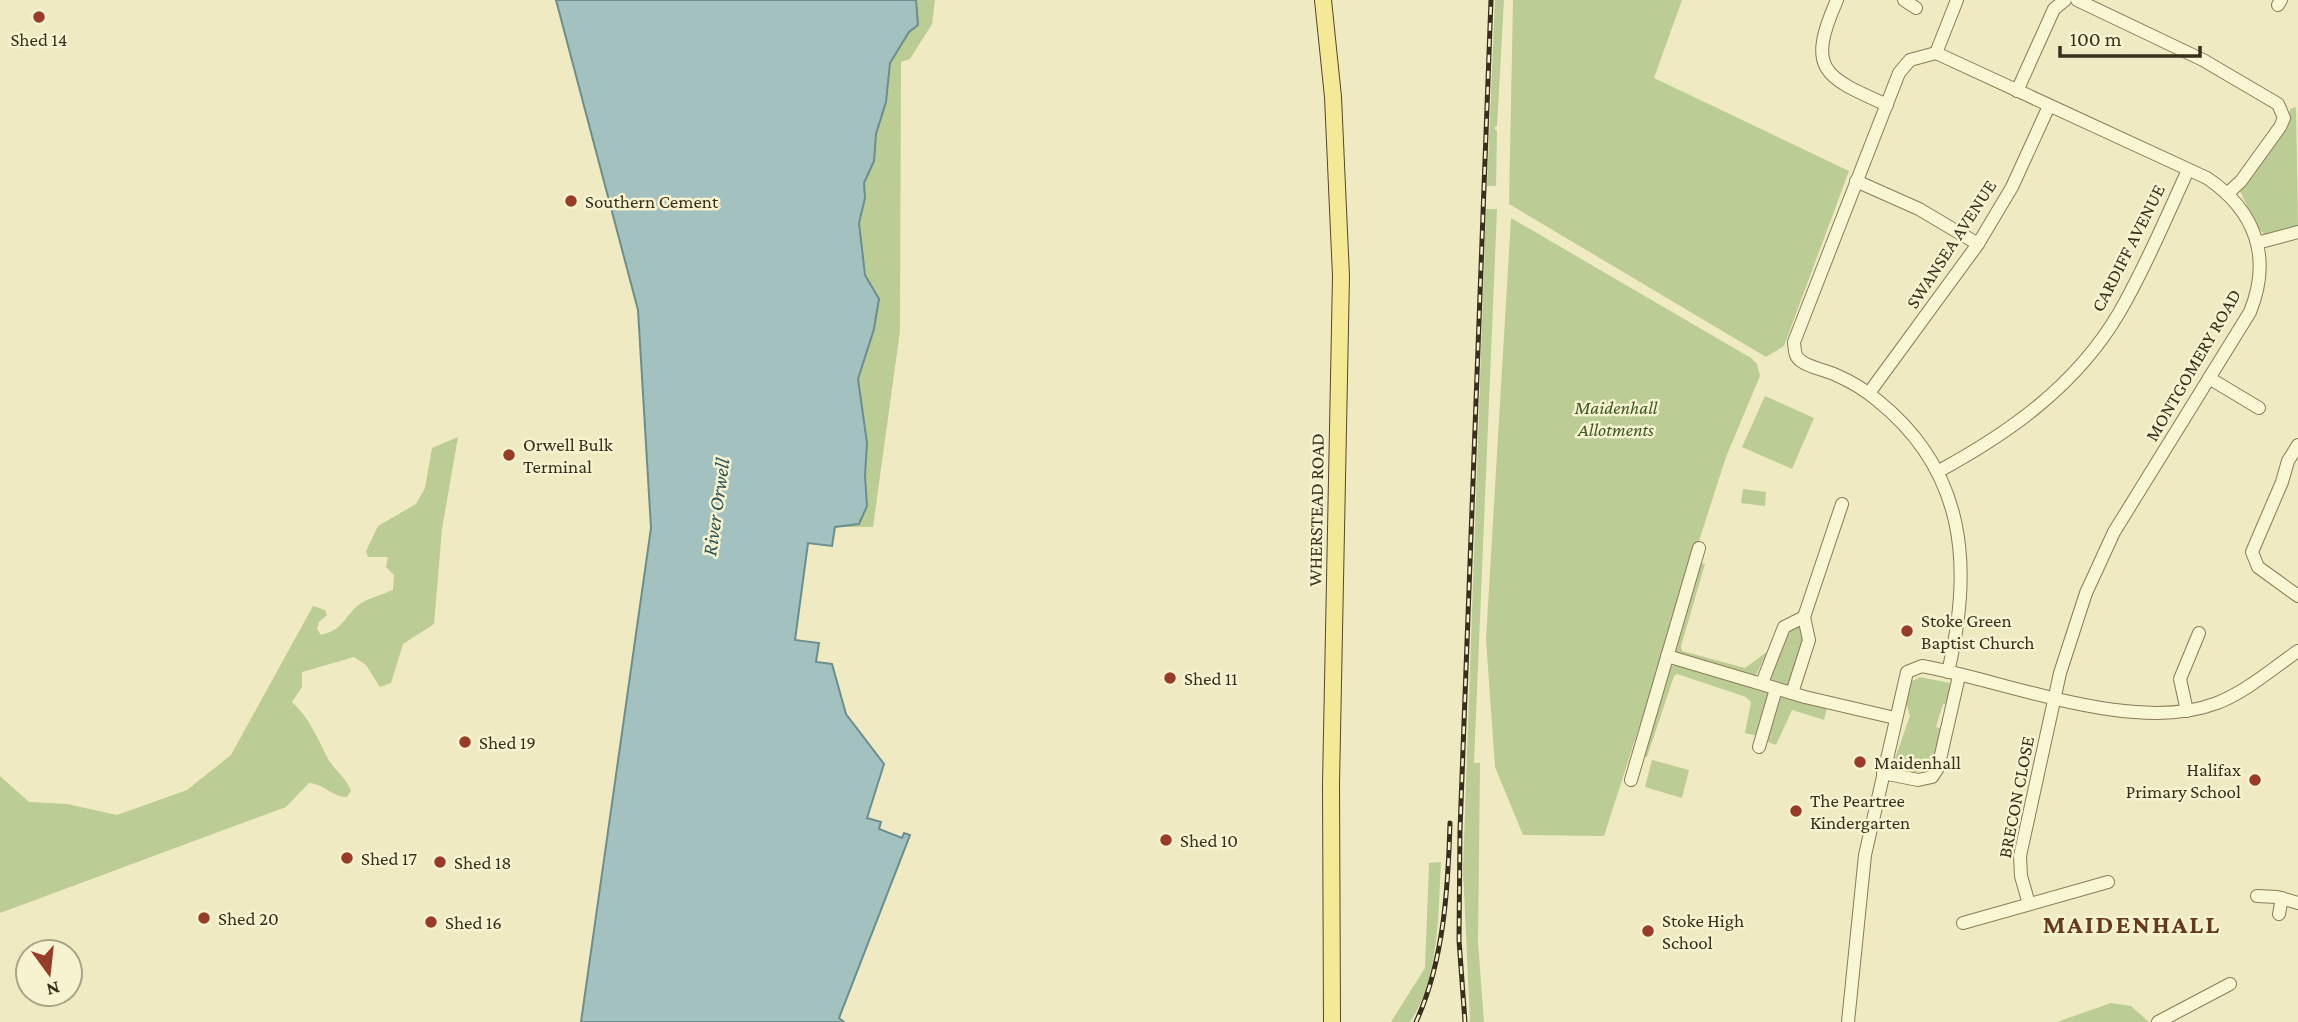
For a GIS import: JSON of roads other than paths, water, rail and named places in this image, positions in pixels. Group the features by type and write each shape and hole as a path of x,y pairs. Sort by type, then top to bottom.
{"main road":[{"name":"WHERSTEAD ROAD","path":"1323,0 1333,97 1341,276 1331,784 1332,1022"}],"street":[{"path":"1837,0 1822,35 1821,54 1829,73 1840,84 1887,105"},
{"path":"1904,0 1916,8"},
{"path":"1883,773 1918,780 1932,777 1938,768 1954,674 1962,594 1963,571 1956,523 1937,472 1904,425 1869,393 1838,375 1801,362 1795,354 1800,324 1899,73 1910,60 1936,52 1957,0"},
{"path":"2017,91 2054,9 2065,0"},
{"path":"2077,0 2203,60 2278,104 2284,118 2280,127 2241,181 2228,193"},
{"name":"MONTGOMERY ROAD","path":"1936,52 2188,170 2228,193 2243,211 2262,260 2257,296 2114,532 2085,593 2060,673 2056,698"},
{"name":"SWANSEA AVENUE","path":"1869,393 1978,244 2012,187 2049,106"},
{"name":"CARDIFF AVENUE","path":"1937,472 2013,427 2080,366 2100,342 2128,297 2188,170"},
{"path":"1856,181 1919,209 1978,244"},
{"path":"2257,243 2298,232"},
{"path":"2209,378 2259,408"},
{"path":"2298,444 2288,461 2282,482 2252,552 2258,567 2298,596"},
{"path":"2288,461 2298,474"},
{"path":"1792,693 1809,640 1804,617 1842,504"},
{"path":"1631,780 1699,548"},
{"path":"1762,683 1784,627 1804,617"},
{"path":"2187,711 2180,679 2199,634"},
{"path":"1848,1022 1865,855 1907,672 1922,666 2056,698 2139,713 2187,711 2218,703 2298,651"},
{"path":"1667,656 1776,689 1895,718"},
{"path":"1759,747 1776,689"},
{"name":"BRECON CLOSE","path":"2029,904 2021,876 2020,856 2056,698"},
{"path":"1963,923 2108,882"},
{"path":"2258,896 2283,898 2298,903"},
{"path":"2280,914 2283,898"},
{"path":"2158,1022 2230,984"}],"water":[{"name":"River Orwell","path":"556,0 916,0 918,25 909,32 890,63 886,102 876,134 874,161 864,183 865,198 859,223 865,275 879,299 874,329 858,379 867,443 867,506 859,524 835,527 832,546 808,543 795,640 819,643 816,662 832,664 846,714 884,764 867,818 881,822 879,829 902,838 904,833 910,835 839,1018 844,1022 581,1022 651,528 638,310"}],"railway":[{"path":"1465,1022 1459,940 1460,830 1491,0"},
{"path":"1416,1022 1439,950 1446,899 1450,823"}],"place":[{"name":"Shed 14","path":"39,17"},
{"name":"Southern Cement","path":"571,201"},
{"name":"Orwell Bulk Terminal","path":"509,455"},
{"name":"Stoke Green Baptist Church","path":"1907,631"},
{"name":"Shed 11","path":"1170,678"},
{"name":"Shed 19","path":"465,742"},
{"name":"Maidenhall","path":"1860,762"},
{"name":"Halifax Primary School","path":"2255,780"},
{"name":"The Peartree Kindergarten","path":"1796,811"},
{"name":"Shed 10","path":"1166,840"},
{"name":"Shed 17","path":"347,858"},
{"name":"Shed 18","path":"440,862"},
{"name":"Shed 20","path":"204,918"},
{"name":"Shed 16","path":"431,922"},
{"name":"Stoke High School","path":"1648,931"}],"district":[{"name":"MAIDENHALL","path":"2132,924"}],"park label":[{"name":"Maidenhall Allotments","path":"1616,418"}]}
